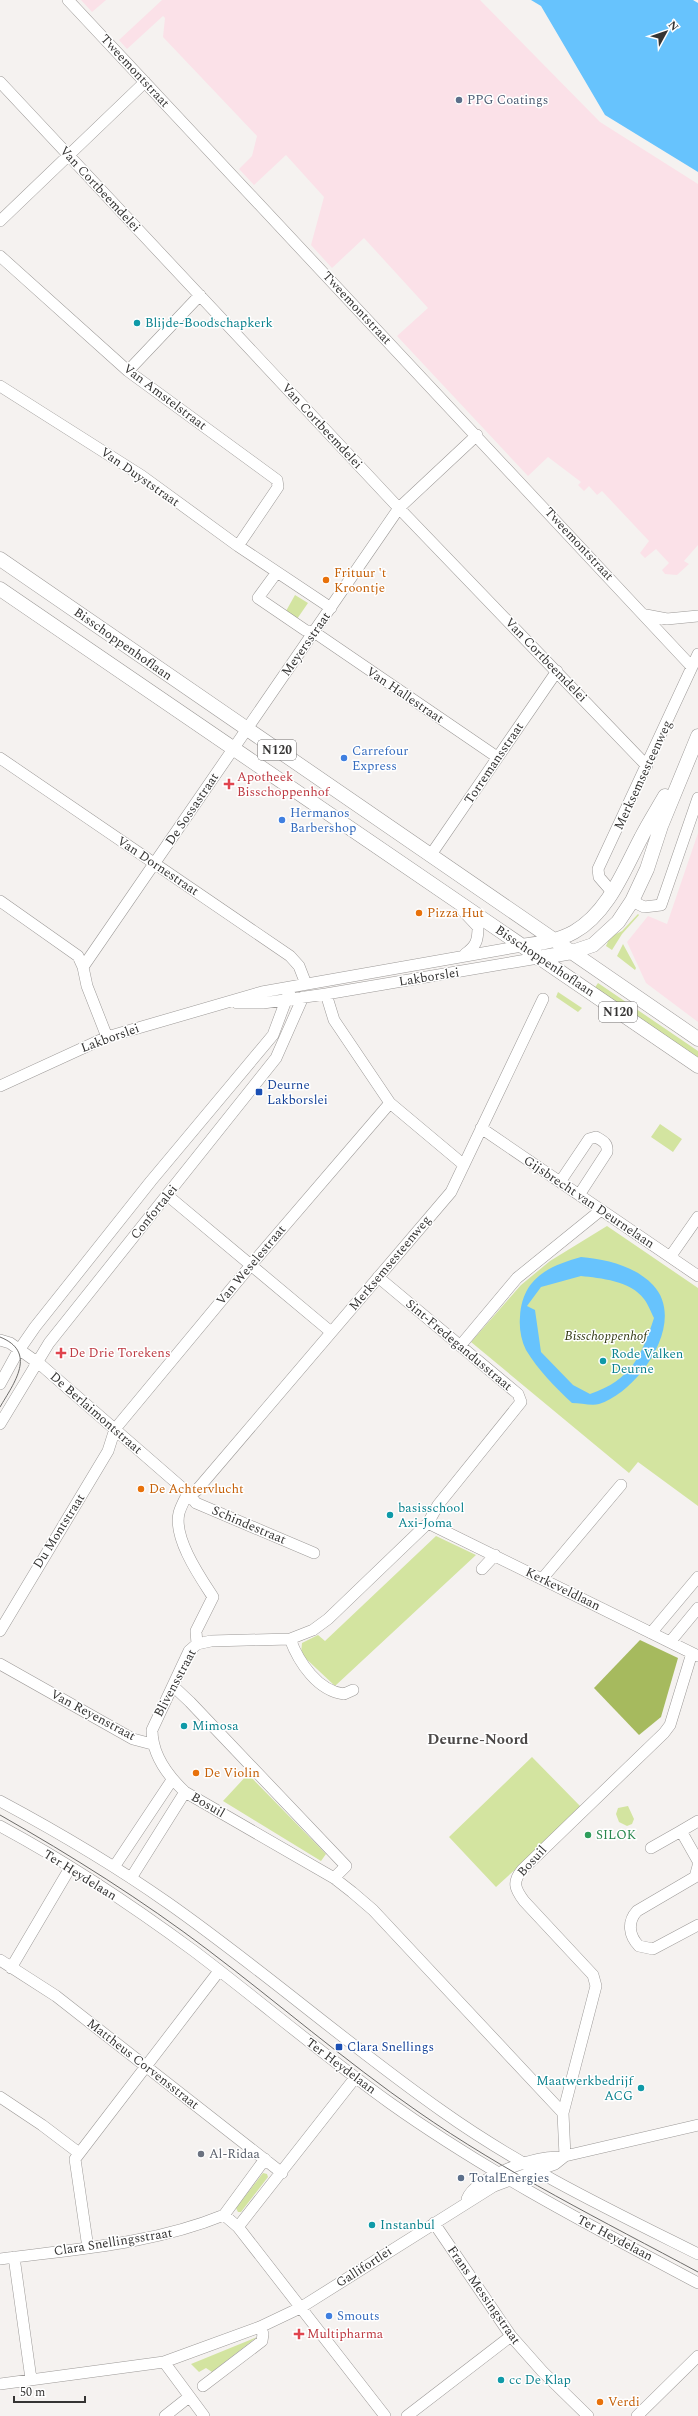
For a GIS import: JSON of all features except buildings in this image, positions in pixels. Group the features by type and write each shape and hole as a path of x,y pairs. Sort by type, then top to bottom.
{"main road":[{"name":"Bisschoppenhoflaan","path":"0,559 246,730 698,1039"},
{"name":"Bisschoppenhoflaan","path":"0,589 698,1066"},
{"name":"Merksemsesteenweg","path":"572,952 593,945 618,922 632,901 647,869 661,826 698,736"},
{"name":"Merksemsesteenweg","path":"522,946 554,940 580,927 598,910 612,892 691,753"},
{"name":"Lakborslei","path":"538,958 572,952"}],"street":[{"name":"Tweemontstraat","path":"68,0 646,615 692,667"},
{"name":"Van Cortbeemdelei","path":"0,82 399,508 647,766"},
{"path":"0,221 145,82"},
{"name":"Van Amstelstraat","path":"0,256 128,371 277,480 278,487 238,546"},
{"path":"128,371 200,295"},
{"name":"Van Duyststraat","path":"0,386 142,476 238,546 331,608"},
{"name":"Meyersstraat","path":"246,730 399,508 477,435"},
{"path":"277,572 258,598 305,630 314,632"},
{"path":"646,615 667,620 698,616"},
{"name":"Van Hallestraat","path":"314,632 497,758"},
{"name":"Merksemsesteenweg","path":"612,892 599,877 598,869 698,654"},
{"name":"Torremansstraat","path":"430,856 557,671"},
{"path":"233,749 246,730"},
{"name":"De Sossastraat","path":"83,967 233,749"},
{"name":"Van Dornestraat","path":"0,758 290,956 299,966 306,984"},
{"path":"632,901 644,907 661,905 698,798"},
{"name":"Lakborslei","path":"455,899 465,914 478,927 477,942 474,948 464,955"},
{"path":"0,901 78,956 83,967 87,986 106,1034"},
{"name":"Lakborslei","path":"0,1086 106,1034 262,992 464,955 522,946"},
{"name":"Lakborslei","path":"225,1003 263,1003 326,994 538,958"},
{"path":"431,961 434,976"},
{"path":"286,999 291,987"},
{"path":"326,994 334,1020 390,1103 464,1164"},
{"name":"Confortalei","path":"0,1424 49,1344 276,1058 303,997"},
{"name":"Confortalei","path":"0,1384 19,1349 151,1181 270,1039 282,1014 286,999"},
{"name":"Merksemsesteenweg","path":"188,1493 196,1491 450,1192 543,999"},
{"path":"270,1039 281,1044"},
{"name":"Van Weselestraat","path":"115,1430 251,1265 390,1103"},
{"name":"Gijsbrecht van Deurnelaan","path":"480,1128 698,1276"},
{"path":"560,1182 590,1139 596,1137 604,1141 608,1147 607,1152 579,1195"},
{"path":"167,1195 331,1332"},
{"path":"460,1346 525,1270 601,1210"},
{"path":"670,1257 698,1217"},
{"name":"Sint-Fredegandusstraat","path":"197,1644 211,1641 290,1639 306,1634 328,1619 428,1523 438,1505 521,1402 518,1394 378,1277"},
{"name":"De Berlaimontstraat","path":"0,1340 19,1349 37,1362 188,1493"},
{"name":"Du Montstraat","path":"0,1630 108,1450 115,1430"},
{"path":"542,1579 621,1485"},
{"name":"Schindestraat","path":"188,1493 196,1503 314,1553"},
{"name":"Blivensstraat","path":"152,1744 152,1730 190,1651 197,1644 196,1631 213,1597 188,1558 181,1531 179,1514 188,1493"},
{"name":"Kerkeveldlaan","path":"428,1523 695,1654"},
{"path":"482,1569 495,1555"},
{"path":"651,1633 698,1577"},
{"path":"670,1642 698,1608"},
{"path":"290,1639 302,1663 326,1689 344,1694 353,1690"},
{"name":"Bosuil","path":"564,2157 564,2113 596,1986 593,1975 524,1901 516,1890 515,1883 522,1870 664,1733 670,1725 695,1654"},
{"name":"Van Reyenstraat","path":"0,1664 134,1739 152,1744 159,1760 172,1780"},
{"path":"173,1686 346,1866 334,1878"},
{"path":"114,1867 172,1780 185,1792 131,1878"},
{"name":"Bosuil","path":"185,1792 334,1878 373,1910 564,2113"},
{"name":"Ter Heydelaan","path":"0,1801 131,1878 222,1943 443,2112 522,2164 535,2172 698,2254"},
{"path":"651,1848 698,1821"},
{"name":"Ter Heydelaan","path":"0,1826 70,1868 154,1923 219,1971 355,2078 407,2115 510,2181 698,2283"},
{"path":"681,1830 698,1861"},
{"path":"698,1866 695,1876 637,1911 631,1920 630,1932 639,1946 653,1949 698,1925"},
{"path":"12,1968 70,1868"},
{"name":"Mattheus Corvensstraat","path":"0,1960 56,1996 282,2173"},
{"path":"88,2248 75,2159 142,2074 145,2066 219,1971"},
{"path":"238,2227 282,2173 355,2078"},
{"path":"0,2098 42,2125 79,2153"},
{"name":"Gallifortlei","path":"465,2204 468,2196 498,2174 522,2164 553,2156 564,2157 698,2125"},
{"name":"Gallifortlei","path":"0,2384 164,2362 260,2327 300,2308 494,2186 555,2164 564,2157"},
{"path":"265,2159 224,2215 238,2227 385,2416"},
{"name":"Clara Snellingsstraat","path":"0,2258 88,2248 144,2239 195,2227 224,2215"},
{"name":"Frans Messingstraat","path":"434,2223 511,2336 542,2371 588,2416"},
{"path":"14,2257 30,2379"},
{"path":"203,2386 262,2341 263,2334 260,2327"},
{"path":"407,2416 511,2336"},
{"path":"637,2416 698,2356"},
{"path":"164,2362 204,2416"},
{"path":"165,2416 189,2397"}],"shaded area":[{"path":"81,0 106,0 92,12"},
{"path":"162,0 480,0 600,122 698,184 698,545 684,561 689,564 677,575 665,574 662,570 669,563 656,549 645,558 640,553 649,541 602,491 597,495 589,486 584,491 578,485 581,482 548,457 528,476 397,336 428,308 364,238 332,268 311,245 324,197 286,155 254,185 239,169 252,156 257,136 163,37 165,18 163,16 127,49 119,40"},
{"path":"698,833 698,1022 646,983 627,942 648,916 667,924"}],"green space":[{"path":"295,595 308,603 297,619 286,611"},
{"path":"638,914 639,915 622,934 612,950 606,946 610,937 622,931"},
{"path":"623,944 636,968 635,970 617,956"},
{"path":"598,983 698,1051 698,1060 594,989"},
{"path":"558,992 582,1008 578,1012 556,997"},
{"path":"660,1124 682,1139 673,1152 651,1137"},
{"name":"Bisschoppenhof","path":"607,1226 698,1288 698,1506 638,1462 629,1473 471,1342 521,1285 550,1261"},
{"path":"436,1536 476,1555 335,1686 301,1654 302,1643 318,1635 325,1641"},
{"path":"640,1640 678,1658 661,1717 639,1735 594,1688"},
{"path":"532,1757 582,1808 496,1887 449,1837"},
{"path":"248,1774 326,1854 321,1861 223,1801"},
{"path":"628,1806 634,1819 632,1824 627,1826 619,1822 616,1814 618,1808"},
{"path":"263,2173 267,2174 268,2177 241,2212 238,2212 236,2208"},
{"path":"257,2337 212,2372 206,2368 199,2372 191,2364"}],"water":[{"path":"531,0 693,0 698,3 698,172 605,115 541,6"},
{"path":"581,1257 591,1258 629,1268 646,1278 653,1285 662,1300 665,1318 662,1336 654,1354 629,1386 614,1397 596,1405 572,1403 541,1371 526,1350 521,1334 520,1321 522,1304 531,1284 548,1270","holes":["581,1276 606,1279 631,1288 644,1299 654,1318 639,1355 625,1374 615,1382 590,1394 573,1385 541,1352 535,1310 527,1306 541,1287"]}],"tram line":[{"path":"0,1337 11,1343 18,1351 20,1359 20,1369 0,1407"},
{"path":"0,1815 54,1846 158,1914 234,1970 390,2092 451,2134 555,2196 698,2272"}],"place":[{"name":"PPG Coatings","path":"459,100"},
{"name":"Blijde-Boodschapkerk","path":"137,323"},
{"name":"Frituur 't Kroontje","path":"326,580"},
{"name":"Carrefour Express","path":"344,758"},
{"name":"Apotheek Bisschoppenhof","path":"229,784"},
{"name":"Hermanos Barbershop","path":"282,820"},
{"name":"Pizza Hut","path":"419,913"},
{"name":"Deurne Lakborslei","path":"259,1092"},
{"name":"De Drie Torekens","path":"61,1353"},
{"name":"Rode Valken Deurne","path":"603,1361"},
{"name":"De Achtervlucht","path":"141,1489"},
{"name":"basisschool Axi-Joma","path":"390,1515"},
{"name":"Mimosa","path":"184,1726"},
{"name":"De Violin","path":"196,1773"},
{"name":"SILOK","path":"588,1835"},
{"name":"Clara Snellings","path":"339,2047"},
{"name":"Maatwerkbedrijf ACG","path":"641,2088"},
{"name":"Al-Ridaa","path":"201,2154"},
{"name":"TotalEnergies","path":"461,2178"},
{"name":"Instanbul","path":"372,2225"},
{"name":"Smouts","path":"329,2316"},
{"name":"Multipharma","path":"299,2334"},
{"name":"cc De Klap","path":"501,2380"},
{"name":"Verdi","path":"600,2402"}],"district":[{"name":"Deurne-Noord","path":"478,1739"}]}
